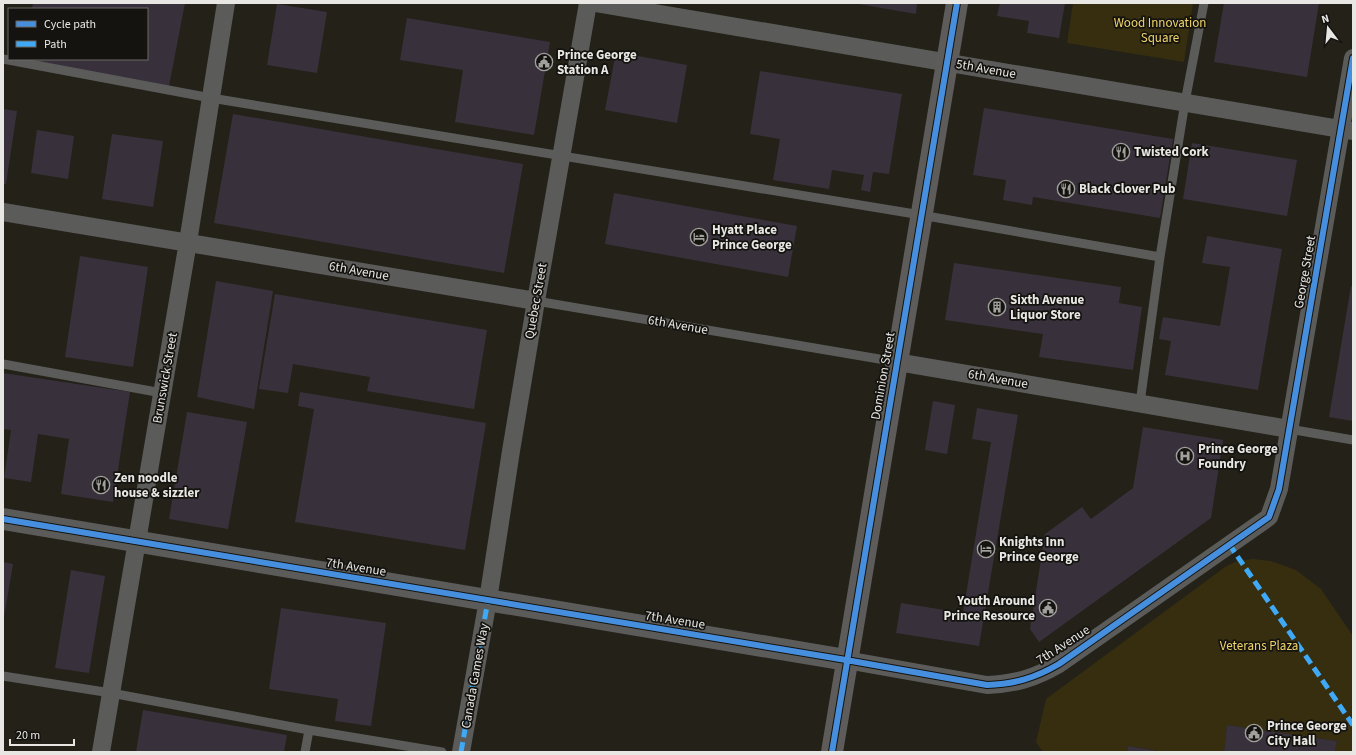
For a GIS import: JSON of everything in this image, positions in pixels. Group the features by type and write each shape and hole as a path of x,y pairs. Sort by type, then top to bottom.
{"main road":[{"name":"Dominion Street","path":"832,752 846,660 957,3"}],"street":[{"name":"Brunswick Street","path":"101,752 188,242 226,3"},
{"name":"Quebec Street","path":"488,600 511,451 588,3"},
{"name":"5th Avenue","path":"595,3 1347,130"},
{"name":"George Street","path":"1279,489 1289,429 1347,130 1353,58"},
{"name":"6th Avenue","path":"3,212 188,242 536,302"},
{"name":"6th Avenue","path":"897,362 1289,429"},
{"name":"7th Avenue","path":"3,519 987,685 1007,684 1042,674 1059,664 1269,517 1279,489"},
{"name":"Canada Games Way","path":"461,752 488,600"}],"lane":[{"path":"1140,404 1160,257 1185,102 1204,3"},
{"path":"8,60 211,98 921,215 1160,257"},
{"name":"6th Avenue","path":"536,302 897,362"},
{"path":"3,364 162,393"},
{"name":"6th Avenue","path":"1289,429 1353,440"},
{"path":"3,676 111,693 309,730 442,752"},
{"path":"305,752 309,730"}],"shaded area":[{"path":"3,3 1353,3 1353,752 3,752"}],"green space":[{"name":"Wood Innovation Square","path":"1073,3 1193,3 1184,62 1067,43"},
{"name":"Veterans Plaza","path":"1253,559 1271,561 1296,570 1321,589 1353,636 1353,752 1335,752 1337,741 1227,725 1224,752 1164,752 1128,746 1127,752 1043,752 1036,742 1046,699 1225,567 1237,561"}],"building":[{"path":"33,3 185,3 169,86 29,60 148,60 148,8 32,8"},
{"path":"853,3 917,3 916,14"},
{"path":"1000,3 1065,3 1059,38 1027,33 1029,21 997,16"},
{"path":"1224,3 1319,3 1307,77 1214,62"},
{"path":"277,4 327,12 317,73 267,65"},
{"path":"407,18 550,42 534,135 455,122 463,70 400,60"},
{"path":"616,52 687,65 677,123 605,110"},
{"path":"760,71 902,94 889,174 873,172 870,192 861,190 864,175 832,170 829,189 773,180 780,139 750,134"},
{"path":"984,108 1173,139 1160,218 1033,197 1032,205 1003,200 1006,180 973,175"},
{"path":"3,109 17,111 6,184 3,184"},
{"path":"233,114 523,164 504,273 214,223"},
{"path":"37,130 74,136 68,179 31,173"},
{"path":"112,134 163,141 153,207 102,199"},
{"path":"1192,143 1297,160 1287,216 1183,199"},
{"path":"614,193 797,226 788,277 605,244"},
{"path":"1207,236 1282,249 1258,390 1165,375 1171,341 1159,339 1163,317 1220,326 1230,267 1202,263"},
{"path":"80,256 148,267 133,367 65,357"},
{"path":"954,263 1121,287 1119,303 1142,307 1133,370 1039,357 1043,334 945,320"},
{"path":"216,281 273,291 254,409 197,397"},
{"path":"1351,286 1353,287 1353,421 1329,417"},
{"path":"275,294 487,330 474,409 367,391 370,377 293,364 288,393 259,389"},
{"path":"3,373 130,392 113,502 61,494 69,439 38,434 31,482 4,478 11,430 3,429"},
{"path":"300,392 486,423 465,550 295,522 314,409 298,406"},
{"path":"933,401 955,405 947,454 925,450"},
{"path":"977,408 1018,415 979,646 896,633 901,603 963,613 991,442 972,439"},
{"path":"187,412 247,422 228,529 169,519"},
{"path":"1143,427 1223,440 1211,518 1039,642 1030,629 1045,534 1082,507 1091,519 1133,488"},
{"path":"3,562 13,564 4,617 3,617"},
{"path":"71,570 105,576 89,673 55,668"},
{"path":"281,608 386,623 371,726 335,721 338,699 269,689"},
{"path":"143,710 287,735 284,752 136,752"},
{"name":"Prince George City Hall","path":"1227,725 1337,741 1335,752 1224,752"},
{"path":"1128,746 1158,751 1158,752 1127,752"}],"marked path":[{"path":"1229,544 1353,725"},
{"path":"461,752 488,600"}],"cycle path":[{"path":"832,752 957,3"},
{"path":"3,519 987,685 1016,682 1033,677 1059,664 1269,517 1279,489 1353,58"}],"place":[{"name":"Prince George Station A","path":"544,62"},
{"name":"Twisted Cork","path":"1121,152"},
{"name":"Black Clover Pub","path":"1066,189"},
{"name":"Hyatt Place Prince George","path":"699,237"},
{"name":"Sixth Avenue Liquor Store","path":"997,307"},
{"name":"Prince George Foundry","path":"1185,456"},
{"name":"Zen noodle house & sizzler","path":"101,485"},
{"name":"Knights Inn Prince George","path":"986,549"},
{"name":"Youth Around Prince Resource","path":"1048,608"},
{"name":"Prince George City Hall","path":"1254,733"}]}
